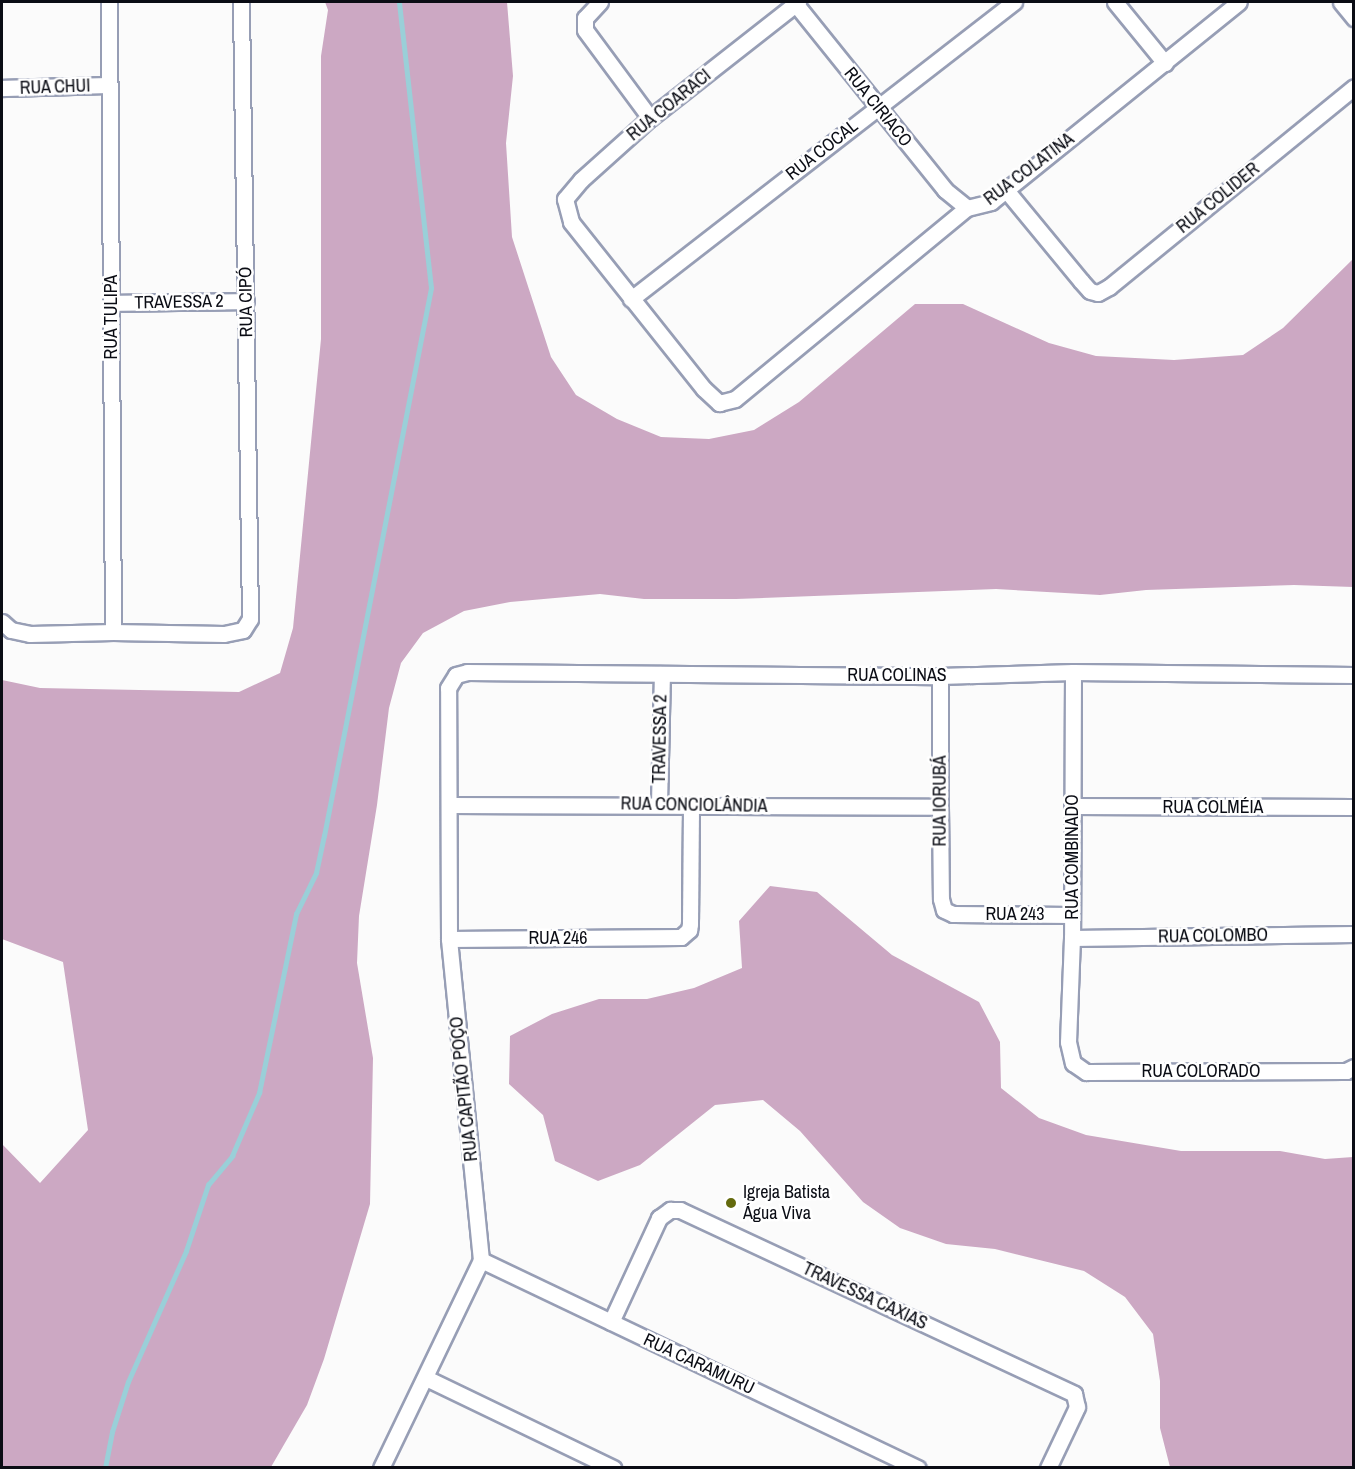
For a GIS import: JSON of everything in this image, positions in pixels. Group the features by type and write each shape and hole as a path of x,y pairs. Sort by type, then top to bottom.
{"street":[{"name":"RUA TULIPA","path":"109,2 113,632"},
{"name":"RUA CIPÓ","path":"113,632 232,634 248,625 251,602 241,2"},
{"path":"600,2 585,18 585,30 650,118"},
{"name":"RUA CIRIACO","path":"796,2 945,190 967,208"},
{"name":"RUA COARACI","path":"631,299 571,222 566,212 567,194 650,118 796,2"},
{"name":"RUA COCAL","path":"631,299 1014,2"},
{"path":"1115,2 1165,63"},
{"name":"RUA COLATINA","path":"631,299 704,389 720,403 735,399 967,208 991,202 1239,2"},
{"path":"1341,2 1353,18"},
{"name":"RUA CHUI","path":"2,88 110,85"},
{"name":"RUA COLIDER","path":"1006,190 1081,282 1094,292 1109,287 1353,87"},
{"name":"TRAVESSA 2","path":"111,303 246,302"},
{"path":"2,622 11,630 30,634 113,632"},
{"name":"RUA COLINAS","path":"448,688 456,675 467,672 940,676 1073,672 1353,675"},
{"name":"RUA COMBINADO","path":"1068,1042 1072,938 1073,672"},
{"name":"TRAVESSA 2","path":"659,804 662,674"},
{"name":"RUA IORUBÁ","path":"940,676 942,904 948,913 959,914"},
{"name":"RUA CAPITÃO POÇO","path":"448,688 449,939 481,1260"},
{"name":"RUA CONCIOLÂNDIA","path":"449,805 659,804 940,807"},
{"name":"RUA 246","path":"449,939 681,937 689,930 690,924 691,806"},
{"name":"RUA COLMÉIA","path":"1072,806 1353,807"},
{"name":"RUA 243","path":"959,914 1071,915"},
{"name":"RUA COLOMBO","path":"1072,938 1353,934"},
{"name":"RUA COLORADO","path":"1068,1042 1073,1063 1086,1072 1346,1071 1353,1068"},
{"name":"TRAVESSA CAXIAS","path":"611,1322 654,1225 666,1211 680,1210 1059,1385 1074,1394 1077,1407 1048,1467"},
{"path":"381,1467 426,1378 481,1260"},
{"name":"RUA CARAMURU","path":"481,1260 611,1322 886,1461 918,1467"},
{"path":"426,1378 613,1467"}],"shaded area":[{"path":"325,2 507,2 513,76 506,143 512,237 551,357 576,395 617,419 661,437 709,439 754,430 799,402 915,304 963,304 1049,343 1096,356 1174,360 1243,355 1283,328 1353,259 1353,587 1294,585 1146,590 1100,595 996,589 736,599 644,599 600,594 510,602 464,611 423,633 401,663 389,708 377,805 359,916 357,963 373,1058 370,1204 324,1359 307,1405 271,1467 2,1467 2,1144 40,1183 88,1130 63,962 2,939 2,680 40,688 239,692 280,673 293,628 321,339 321,56 328,10"},
{"path":"770,886 817,892 892,955 979,1002 1000,1042 1001,1088 1039,1118 1086,1135 1181,1151 1280,1151 1325,1159 1353,1157 1353,1467 1170,1467 1160,1428 1160,1381 1153,1334 1125,1297 1084,1271 995,1249 946,1244 900,1228 863,1202 800,1131 763,1100 715,1105 640,1165 598,1181 555,1161 543,1115 509,1084 510,1036 552,1014 599,999 647,999 694,988 742,968 739,921"}],"waterway":[{"path":"105,1468 112,1432 128,1382 186,1251 208,1185 232,1156 259,1093 296,914 316,873 324,836 431,288 399,2"}],"place":[{"name":"Igreja Batista Água Viva","path":"731,1203"}]}
